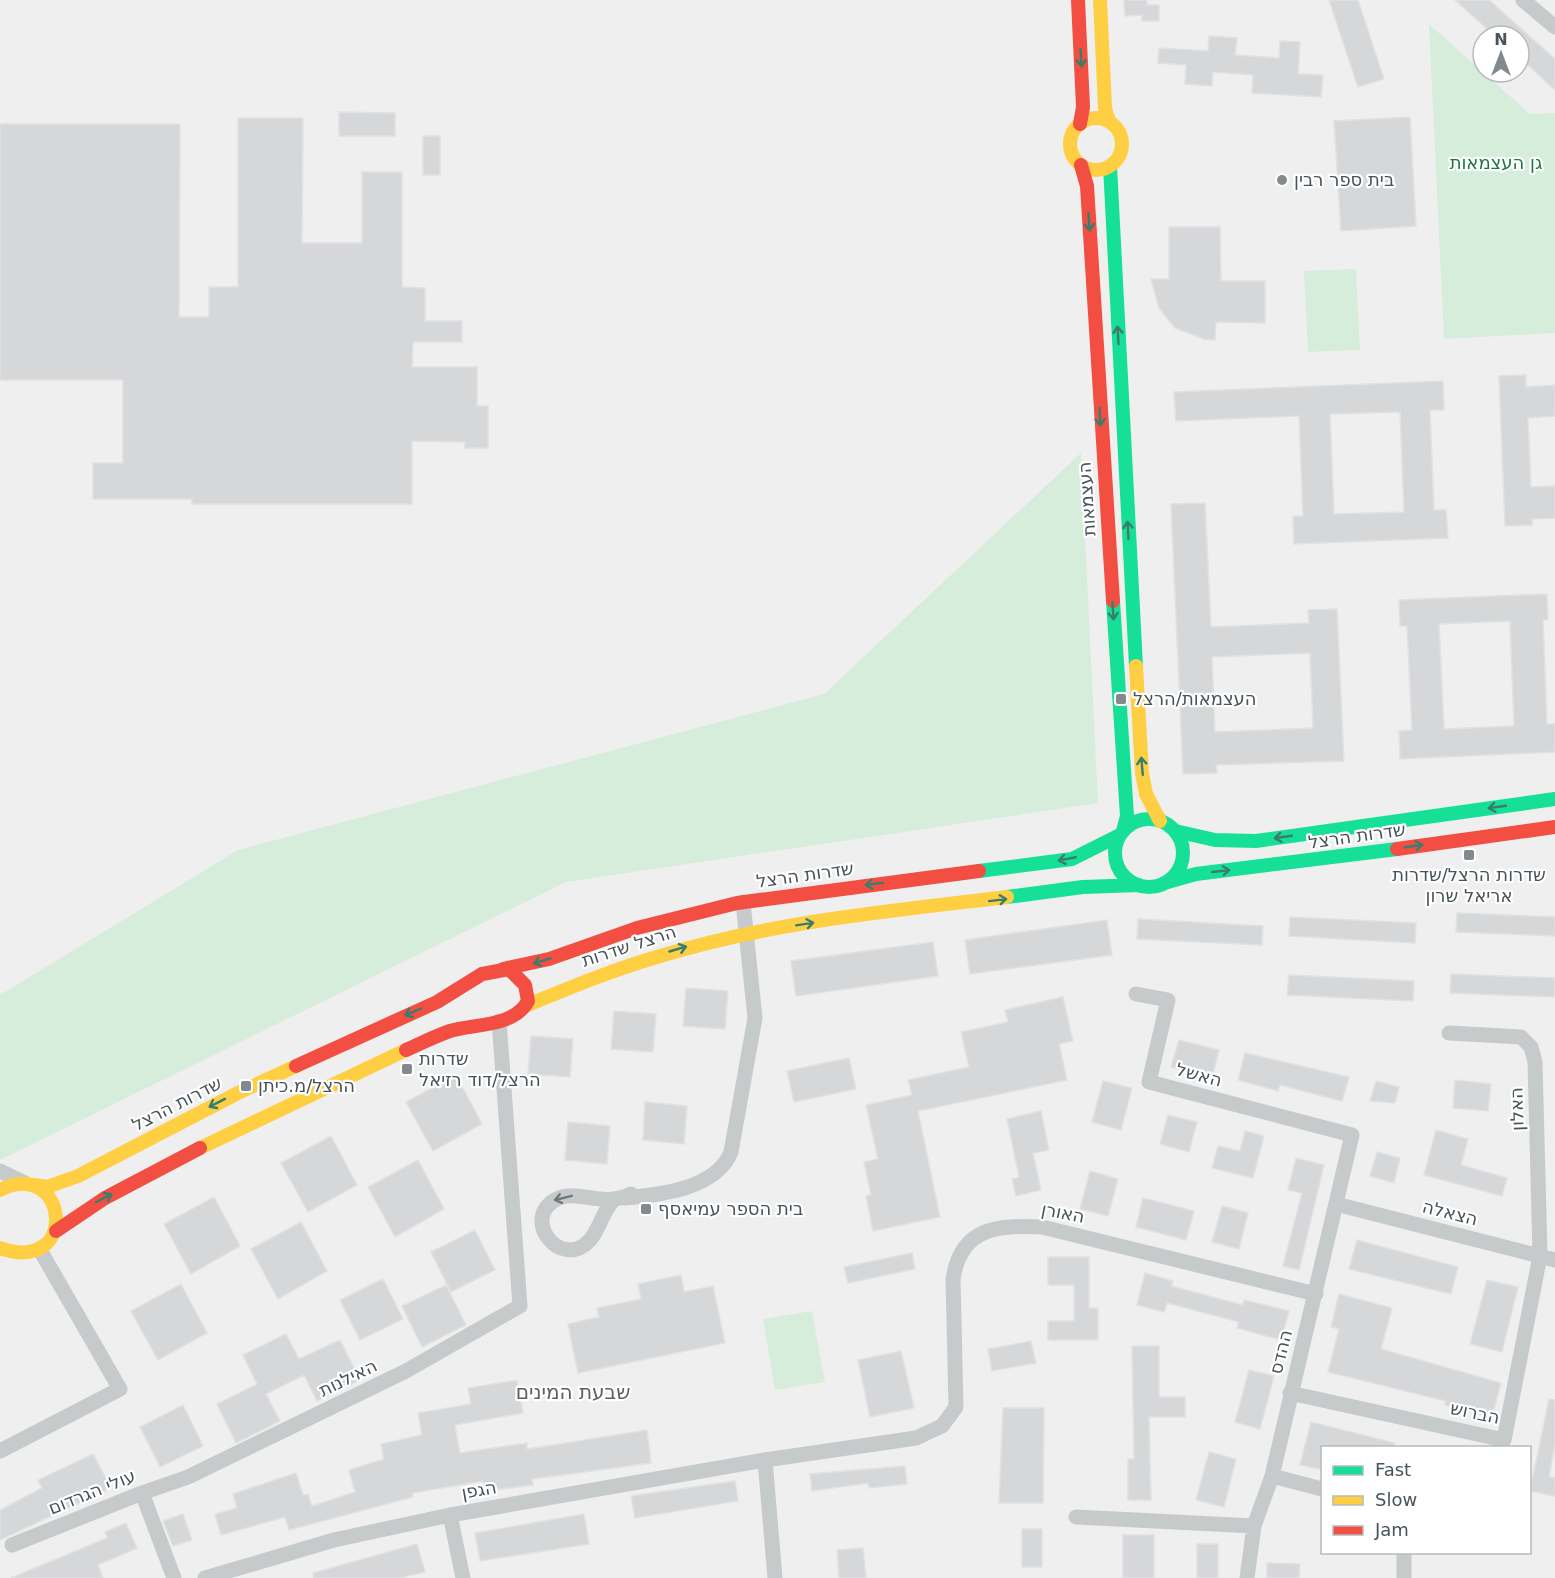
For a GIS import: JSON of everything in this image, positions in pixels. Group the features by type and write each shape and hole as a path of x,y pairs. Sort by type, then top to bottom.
{"main road":[{"path":"1078,0 1083,107 1080,124"},
{"path":"1100,0 1105,108 1109,121 1120,134 1122,143 1116,160 1110,166 1092,170 1081,165 1072,155 1070,147 1073,131 1080,124 1093,118 1109,121"},
{"name":"העצמאות","path":"1081,165 1088,197 1127,816 1122,833"},
{"path":"747,934 1083,887 1164,883 1179,869 1182,860 1180,839 1175,831 1160,821 1146,794 1142,773 1110,166"},
{"name":"שדרות הרצל","path":"1175,831 1199,840 1256,841 1555,799"},
{"path":"1139,885 1123,874 1118,865 1115,855 1122,833 1141,820 1160,821"},
{"name":"שדרות הרצל","path":"1164,883 1196,874 1277,866 1555,828"},
{"name":"שדרות הרצל","path":"499,970 549,959 656,922 742,902 1071,859 1122,833"},
{"name":"הרצל שדרות","path":"525,1006 559,989 614,968 692,945 747,934"},
{"path":"56,1231 93,1204 252,1121 444,1033 499,1021 525,1006 528,995 519,975 509,969 499,970 482,974 465,985 459,996 461,1008 470,1020 480,1024"},
{"name":"שדרות הרצל","path":"0,1190 17,1183 47,1186 78,1176 238,1093 437,1002 465,985"},
{"path":"0,1259 40,1250 50,1242 56,1231 58,1220 51,1199 31,1184"},
{"path":"0,1248 20,1255"}],"street":[{"path":"1523,0 1555,27"},
{"path":"618,1200 591,1239 580,1248 560,1248 548,1240 544,1232 544,1214 548,1206 559,1198 572,1196 618,1200 646,1188 702,1172 729,1157 735,1137 755,1018 742,902"},
{"name":"האשל","path":"1136,994 1168,1000 1149,1082 1352,1136"},
{"name":"האילנות","path":"189,1477 406,1371 520,1306 499,1021"},
{"name":"האלון","path":"1449,1033 1521,1037 1531,1047 1535,1062 1548,1258"},
{"name":"ההדס","path":"1248,1578 1254,1526 1272,1476 1352,1136"},
{"path":"0,1171 13,1179 31,1184"},
{"name":"הצאלה","path":"1336,1204 1548,1258"},
{"name":"האורן","path":"956,1407 953,1279 956,1259 966,1244 984,1232 1013,1226 1042,1227 1316,1294"},
{"path":"0,1451 120,1389 40,1250"},
{"name":"הברוש","path":"1290,1393 1504,1440 1548,1258"},
{"name":"הגפן","path":"205,1578 334,1540 450,1515 765,1460 916,1438 942,1426 956,1407"},
{"path":"765,1460 775,1578"},
{"path":"1272,1476 1321,1488"},
{"name":"עולי הגרדום","path":"12,1545 142,1492 189,1477"},
{"path":"142,1492 174,1578"},
{"path":"450,1515 463,1578"},
{"path":"1076,1517 1254,1526"},
{"path":"1404,1554 1404,1578"}],"green space":[{"name":"גן העצמאות","path":"1429,24 1471,61 1471,84 1496,84 1530,114 1555,113 1555,333 1444,339"},
{"path":"1356,269 1360,350 1308,352 1304,271"},
{"path":"1081,453 1098,803 566,882 0,1160 0,995 238,850 824,694"},
{"path":"812,1311 825,1382 775,1390 763,1319"}],"building":[{"path":"1124,0 1147,0 1147,5 1159,5 1159,21 1142,21 1142,15 1125,16"},
{"path":"1329,0 1358,0 1384,79 1358,87"},
{"path":"1455,0 1489,0 1516,24 1482,24"},
{"path":"1209,36 1237,38 1235,55 1279,58 1280,41 1300,42 1298,74 1323,75 1321,97 1252,93 1253,75 1213,72 1212,86 1185,84 1186,65 1158,63 1159,48 1208,51"},
{"path":"1531,38 1555,59 1555,90 1531,68"},
{"path":"339,112 395,113 395,136 339,136"},
{"path":"1410,117 1416,226 1341,231 1334,121"},
{"path":"238,118 303,118 302,243 362,243 362,172 402,172 402,287 425,288 425,321 462,321 462,342 413,342 412,367 477,367 477,406 488,406 488,448 465,448 465,442 412,441 412,504 192,504 192,499 93,499 93,463 123,463 123,380 0,380 0,124 180,124 179,317 209,317 209,287 238,287"},
{"path":"423,136 440,136 440,175 423,175"},
{"path":"1169,227 1220,227 1221,281 1265,281 1265,323 1216,322 1215,340 1204,339 1175,328 1159,308 1151,279 1169,279"},
{"path":"1526,375 1526,387 1555,385 1555,416 1528,418 1531,487 1555,486 1555,518 1532,519 1532,525 1505,526 1499,376"},
{"path":"1443,381 1444,410 1430,410 1434,510 1446,510 1448,538 1294,544 1293,516 1303,516 1299,416 1176,421 1174,392","holes":["1400,412 1404,512 1334,514 1330,414"]},
{"path":"1205,503 1211,627 1309,623 1308,610 1337,609 1344,761 1216,765 1217,773 1183,774 1171,504","holes":["1310,653 1313,728 1215,732 1212,657"]},
{"path":"1547,594 1548,620 1543,620 1547,724 1555,724 1555,752 1400,759 1399,731 1412,730 1407,626 1400,626 1399,600","holes":["1510,621 1514,726 1444,729 1439,624"]},
{"path":"1457,913 1555,917 1555,936 1456,932"},
{"path":"1290,917 1416,923 1415,943 1289,936"},
{"path":"1138,919 1263,926 1262,945 1137,939"},
{"path":"1107,920 1112,955 970,974 965,940"},
{"path":"933,942 938,976 796,996 791,961"},
{"path":"1451,974 1555,978 1554,997 1450,993"},
{"path":"1289,975 1414,981 1413,1001 1287,995"},
{"path":"686,988 728,991 725,1029 683,1026"},
{"path":"1063,997 1073,1041 1059,1044 1067,1080 918,1111 940,1217 873,1231 866,1196 871,1195 864,1162 878,1159 866,1105 912,1095 908,1080 969,1067 961,1032 1008,1022 1005,1010"},
{"path":"614,1011 656,1014 653,1052 611,1049"},
{"path":"531,1036 573,1039 570,1077 528,1074"},
{"path":"1179,1040 1219,1050 1212,1078 1171,1067"},
{"path":"1245,1053 1349,1077 1342,1101 1280,1085 1278,1091 1238,1080"},
{"path":"849,1058 856,1089 794,1102 787,1071"},
{"path":"456,1075 482,1124 433,1151 406,1102"},
{"path":"1455,1080 1491,1084 1488,1111 1453,1108"},
{"path":"1103,1081 1132,1088 1121,1130 1092,1122"},
{"path":"1376,1081 1399,1087 1395,1103 1370,1101"},
{"path":"645,1102 687,1106 684,1144 643,1140"},
{"path":"1041,1111 1049,1150 1033,1153 1041,1190 1016,1196 1012,1179 1019,1177 1007,1119"},
{"path":"1168,1115 1197,1122 1189,1152 1160,1144"},
{"path":"568,1122 610,1126 607,1164 565,1160"},
{"path":"1436,1130 1468,1139 1461,1165 1507,1178 1502,1196 1424,1175"},
{"path":"1245,1131 1264,1136 1253,1178 1212,1168 1218,1146 1240,1151"},
{"path":"331,1136 357,1185 308,1212 281,1163"},
{"path":"1377,1152 1400,1158 1394,1183 1370,1176"},
{"path":"1296,1158 1324,1165 1299,1270 1283,1266 1302,1193 1288,1190"},
{"path":"418,1160 444,1209 395,1237 368,1187"},
{"path":"1090,1171 1118,1179 1108,1216 1080,1209"},
{"path":"214,1197 240,1246 191,1274 164,1224"},
{"path":"1143,1198 1194,1211 1186,1240 1136,1227"},
{"path":"1222,1206 1248,1213 1239,1249 1212,1242"},
{"path":"301,1222 327,1271 278,1299 251,1249"},
{"path":"475,1230 495,1270 451,1292 431,1252"},
{"path":"1357,1240 1458,1267 1451,1294 1349,1269"},
{"path":"912,1253 915,1269 848,1283 844,1267"},
{"path":"1048,1257 1089,1257 1089,1308 1098,1308 1098,1340 1048,1340 1048,1321 1074,1321 1074,1285 1048,1285"},
{"path":"1145,1273 1173,1281 1171,1286 1243,1305 1244,1300 1289,1311 1281,1340 1237,1328 1239,1322 1167,1303 1164,1312 1137,1305"},
{"path":"681,1275 684,1292 713,1286 725,1343 578,1373 568,1324 599,1317 597,1308 641,1299 638,1284"},
{"path":"383,1279 403,1319 360,1340 340,1300"},
{"path":"1487,1280 1518,1287 1502,1352 1470,1344"},
{"path":"181,1284 207,1333 158,1360 131,1311"},
{"path":"446,1285 466,1325 422,1347 402,1306"},
{"path":"1339,1294 1392,1308 1381,1349 1501,1383 1492,1417 1445,1405 1446,1401 1328,1372 1339,1329 1331,1327"},
{"path":"286,1334 299,1359 340,1340 360,1380 317,1401 304,1375 266,1394 280,1421 236,1443 217,1404 257,1384 243,1355"},
{"path":"1031,1341 1036,1363 992,1371 988,1349"},
{"path":"1132,1346 1159,1346 1159,1397 1185,1397 1185,1417 1149,1417 1151,1500 1128,1500 1128,1459 1134,1459"},
{"path":"901,1351 914,1408 870,1417 858,1360"},
{"path":"1249,1370 1274,1376 1260,1429 1235,1422"},
{"path":"517,1380 523,1413 455,1425 460,1453 527,1443 527,1449 647,1430 651,1463 532,1479 533,1485 485,1491 483,1481 412,1493 413,1497 289,1530 285,1517 221,1535 215,1514 237,1508 233,1494 296,1473 303,1495 308,1494 312,1506 355,1492 349,1470 384,1459 381,1444 422,1435 418,1413 471,1404 468,1388"},
{"path":"1549,1399 1555,1400 1555,1445 1549,1477 1555,1478 1555,1496 1531,1491"},
{"path":"183,1405 203,1446 160,1467 140,1427"},
{"path":"1003,1408 1044,1408 1043,1503 999,1503"},
{"path":"1311,1422 1395,1443 1394,1446 1321,1446 1321,1470 1300,1465"},
{"path":"1209,1452 1236,1459 1224,1507 1196,1500"},
{"path":"93,1454 111,1488 0,1540 0,1510 42,1488 38,1480"},
{"path":"905,1466 907,1484 869,1488 868,1483 812,1491 810,1474"},
{"path":"735,1481 738,1501 635,1518 631,1496"},
{"path":"183,1514 192,1540 173,1546 163,1521"},
{"path":"584,1514 589,1544 480,1561 475,1533"},
{"path":"126,1523 137,1548 98,1565 103,1578 11,1578 107,1538 105,1532"},
{"path":"1022,1529 1042,1529 1042,1567 1022,1567"},
{"path":"1123,1535 1154,1535 1154,1578 1123,1578"},
{"path":"417,1544 425,1572 400,1578 314,1578 313,1573"},
{"path":"1197,1544 1218,1544 1218,1578 1197,1578"},
{"path":"863,1548 866,1578 839,1578 837,1550"},
{"path":"1267,1563 1300,1564 1299,1578 1267,1578"}],"traffic: fast":[{"path":"1110,166 1136,666"},
{"path":"1113,601 1127,816 1123,831"},
{"path":"1175,831 1215,840 1256,841 1555,799"},
{"path":"1149,819 1162,822 1173,829 1180,840 1183,853 1180,866 1173,877 1162,884 1149,887 1136,884 1125,877 1118,866 1115,853 1118,840 1125,829 1136,822 1149,819"},
{"path":"979,871 1072,859 1120,835"},
{"path":"1164,883 1196,874 1397,849"},
{"path":"1007,897 1083,887 1139,885"}],"traffic: slow":[{"path":"1100,0 1105,108 1109,121"},
{"path":"1096,118 1110,122 1118,130 1122,144 1118,158 1110,166 1096,170 1082,166 1074,158 1070,144 1074,130 1082,122 1096,118"},
{"path":"1136,666 1142,773 1146,794 1160,821"},
{"path":"525,1006 640,962 743,935 830,919 1007,897"},
{"path":"200,1148 406,1050"},
{"path":"34,1185 47,1187 78,1176 238,1093 296,1066"},
{"path":"0,1190 23,1184 40,1189 51,1201 56,1217 54,1233 44,1246 26,1252 0,1248"}],"traffic: jam":[{"path":"1078,0 1083,107 1080,124"},
{"path":"1081,165 1087,186 1113,601"},
{"path":"1397,849 1555,827"},
{"path":"503,969 549,959 637,928 737,903 979,871"},
{"path":"296,1066 437,1002 482,974 509,969 525,985 528,1001 513,1016 493,1023 450,1031 406,1050"},
{"path":"56,1231 105,1198 200,1148"}],"place":[{"name":"בית ספר רבין","path":"1282,180"},
{"name":"העצמאות/הרצל","path":"1121,699"},
{"name":"שדרות הרצל/שדרות אריאל שרון","path":"1469,855"},
{"name":"שדרות הרצל/דוד רזיאל","path":"407,1069"},
{"name":"הרצל/מ.כיתן","path":"246,1086"},
{"name":"בית הספר עמיאסף","path":"646,1209"}],"district":[{"name":"שבעת המינים","path":"573,1392"}]}
